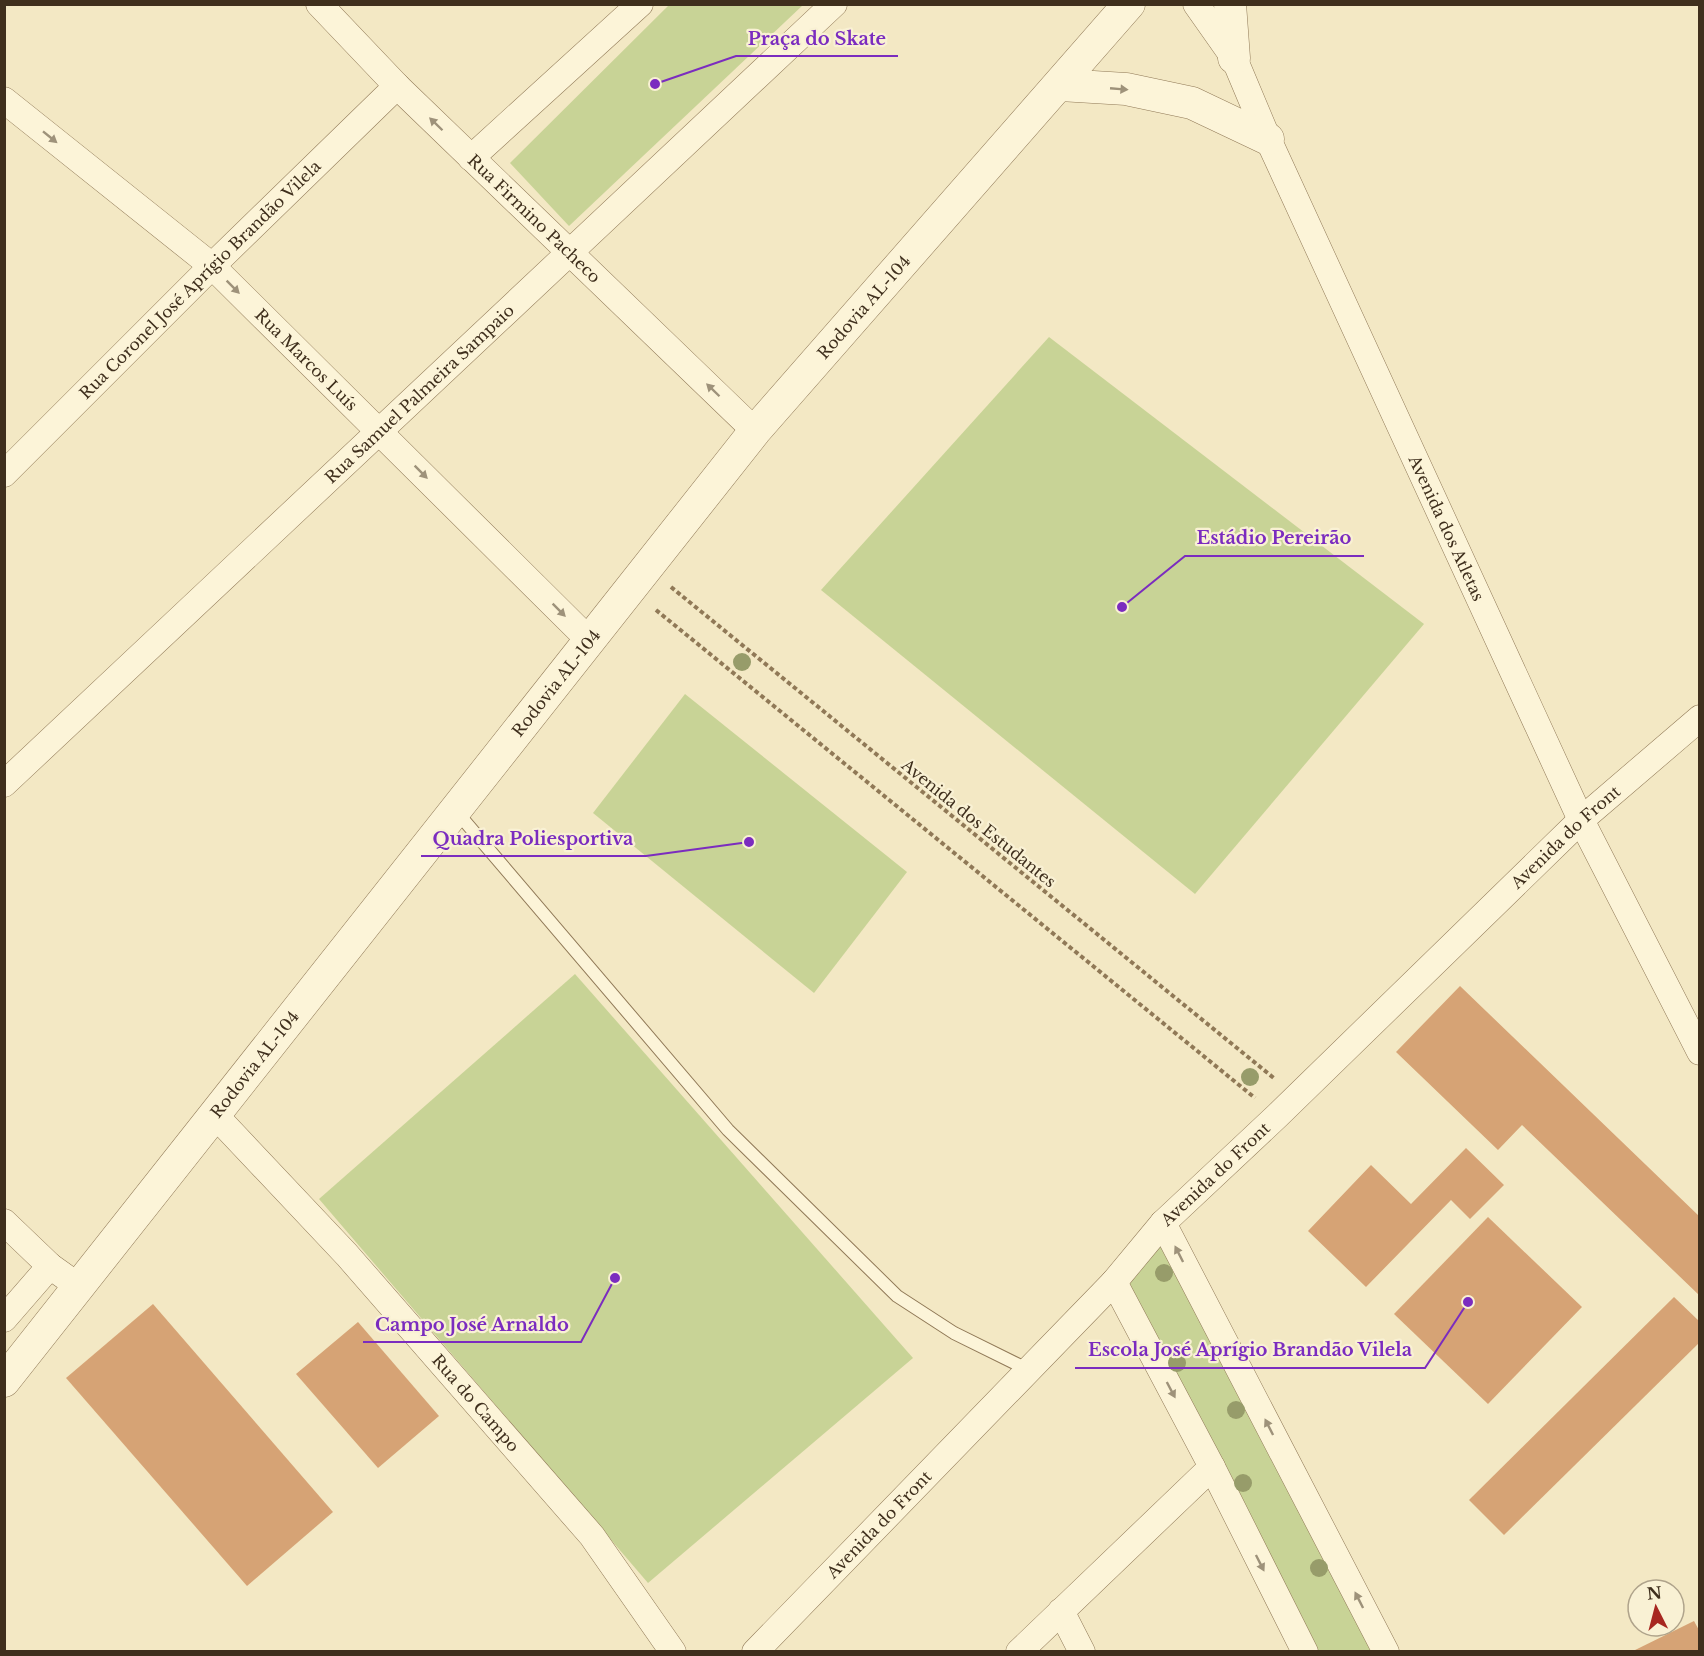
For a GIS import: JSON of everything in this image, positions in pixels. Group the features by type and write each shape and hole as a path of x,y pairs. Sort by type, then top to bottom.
{"street":[{"name":"Rua Firmino Pacheco","path":"319,4 397,86 755,431"},
{"path":"471,158 640,4"},
{"name":"Rua Samuel Palmeira Sampaio","path":"4,784 834,4"},
{"name":"Rodovia AL-104","path":"4,1381 755,431 1129,4"},
{"name":"Avenida dos Atletas","path":"1196,4 1234,58 1268,139 1581,820 1700,1052"},
{"path":"1230,4 1234,58"},
{"path":"1060,84 1126,89 1192,103 1268,139"},
{"name":"Rua Coronel José Aprígio Brandão Vilela","path":"4,474 212,266 397,86"},
{"name":"Rua Marcos Luís","path":"4,100 212,266 590,641"},
{"name":"Avenida do Front","path":"755,1652 1114,1282 1163,1223 1277,1116 1581,820 1700,718"},
{"name":"Rua do Campo","path":"214,1114 347,1255 592,1536 673,1652"},
{"path":"4,1222 50,1266 78,1286"},
{"path":"1163,1223 1386,1652"},
{"path":"4,1319 50,1266"},
{"path":"1114,1282 1212,1467 1305,1652"},
{"path":"1019,1652 1212,1467"},
{"path":"1061,1611 1082,1652"}],"lane":[{"path":"455,810 728,1130 897,1296 954,1333 1029,1370"}],"path":[{"name":"Avenida dos Estudantes","path":"638,578 1296,1096"},
{"path":"638,578 1277,1116"}],"green space":[{"path":"670,4 803,5 569,226 510,163"},
{"path":"1049,337 1424,624 1195,894 821,590"},
{"path":"685,694 907,872 814,993 593,813"},
{"path":"575,974 913,1358 648,1583 319,1199"},
{"path":"1162,1230 1379,1651 1308,1651 1116,1280"}],"building":[{"path":"1460,986 1700,1217 1700,1296 1522,1125 1498,1150 1396,1052"},
{"path":"1466,1148 1504,1185 1470,1219 1451,1200 1366,1287 1308,1231 1371,1165 1411,1204"},
{"path":"1488,1217 1582,1307 1488,1404 1394,1314"},
{"path":"1674,1297 1700,1322 1700,1342 1504,1535 1469,1500"},
{"path":"153,1304 333,1512 247,1586 66,1378"},
{"path":"358,1322 439,1416 378,1468 296,1374"},
{"path":"1694,1621 1700,1632 1700,1652 1631,1652 1659,1638 1686,1638 1686,1625"}],"place":[{"name":"Praça do Skate","path":"655,84"},
{"name":"Estádio Pereirão","path":"1122,607"},
{"name":"Quadra Poliesportiva","path":"749,842"},
{"name":"Campo José Arnaldo","path":"615,1278"},
{"name":"Escola José Aprígio Brandão Vilela","path":"1468,1302"}]}
